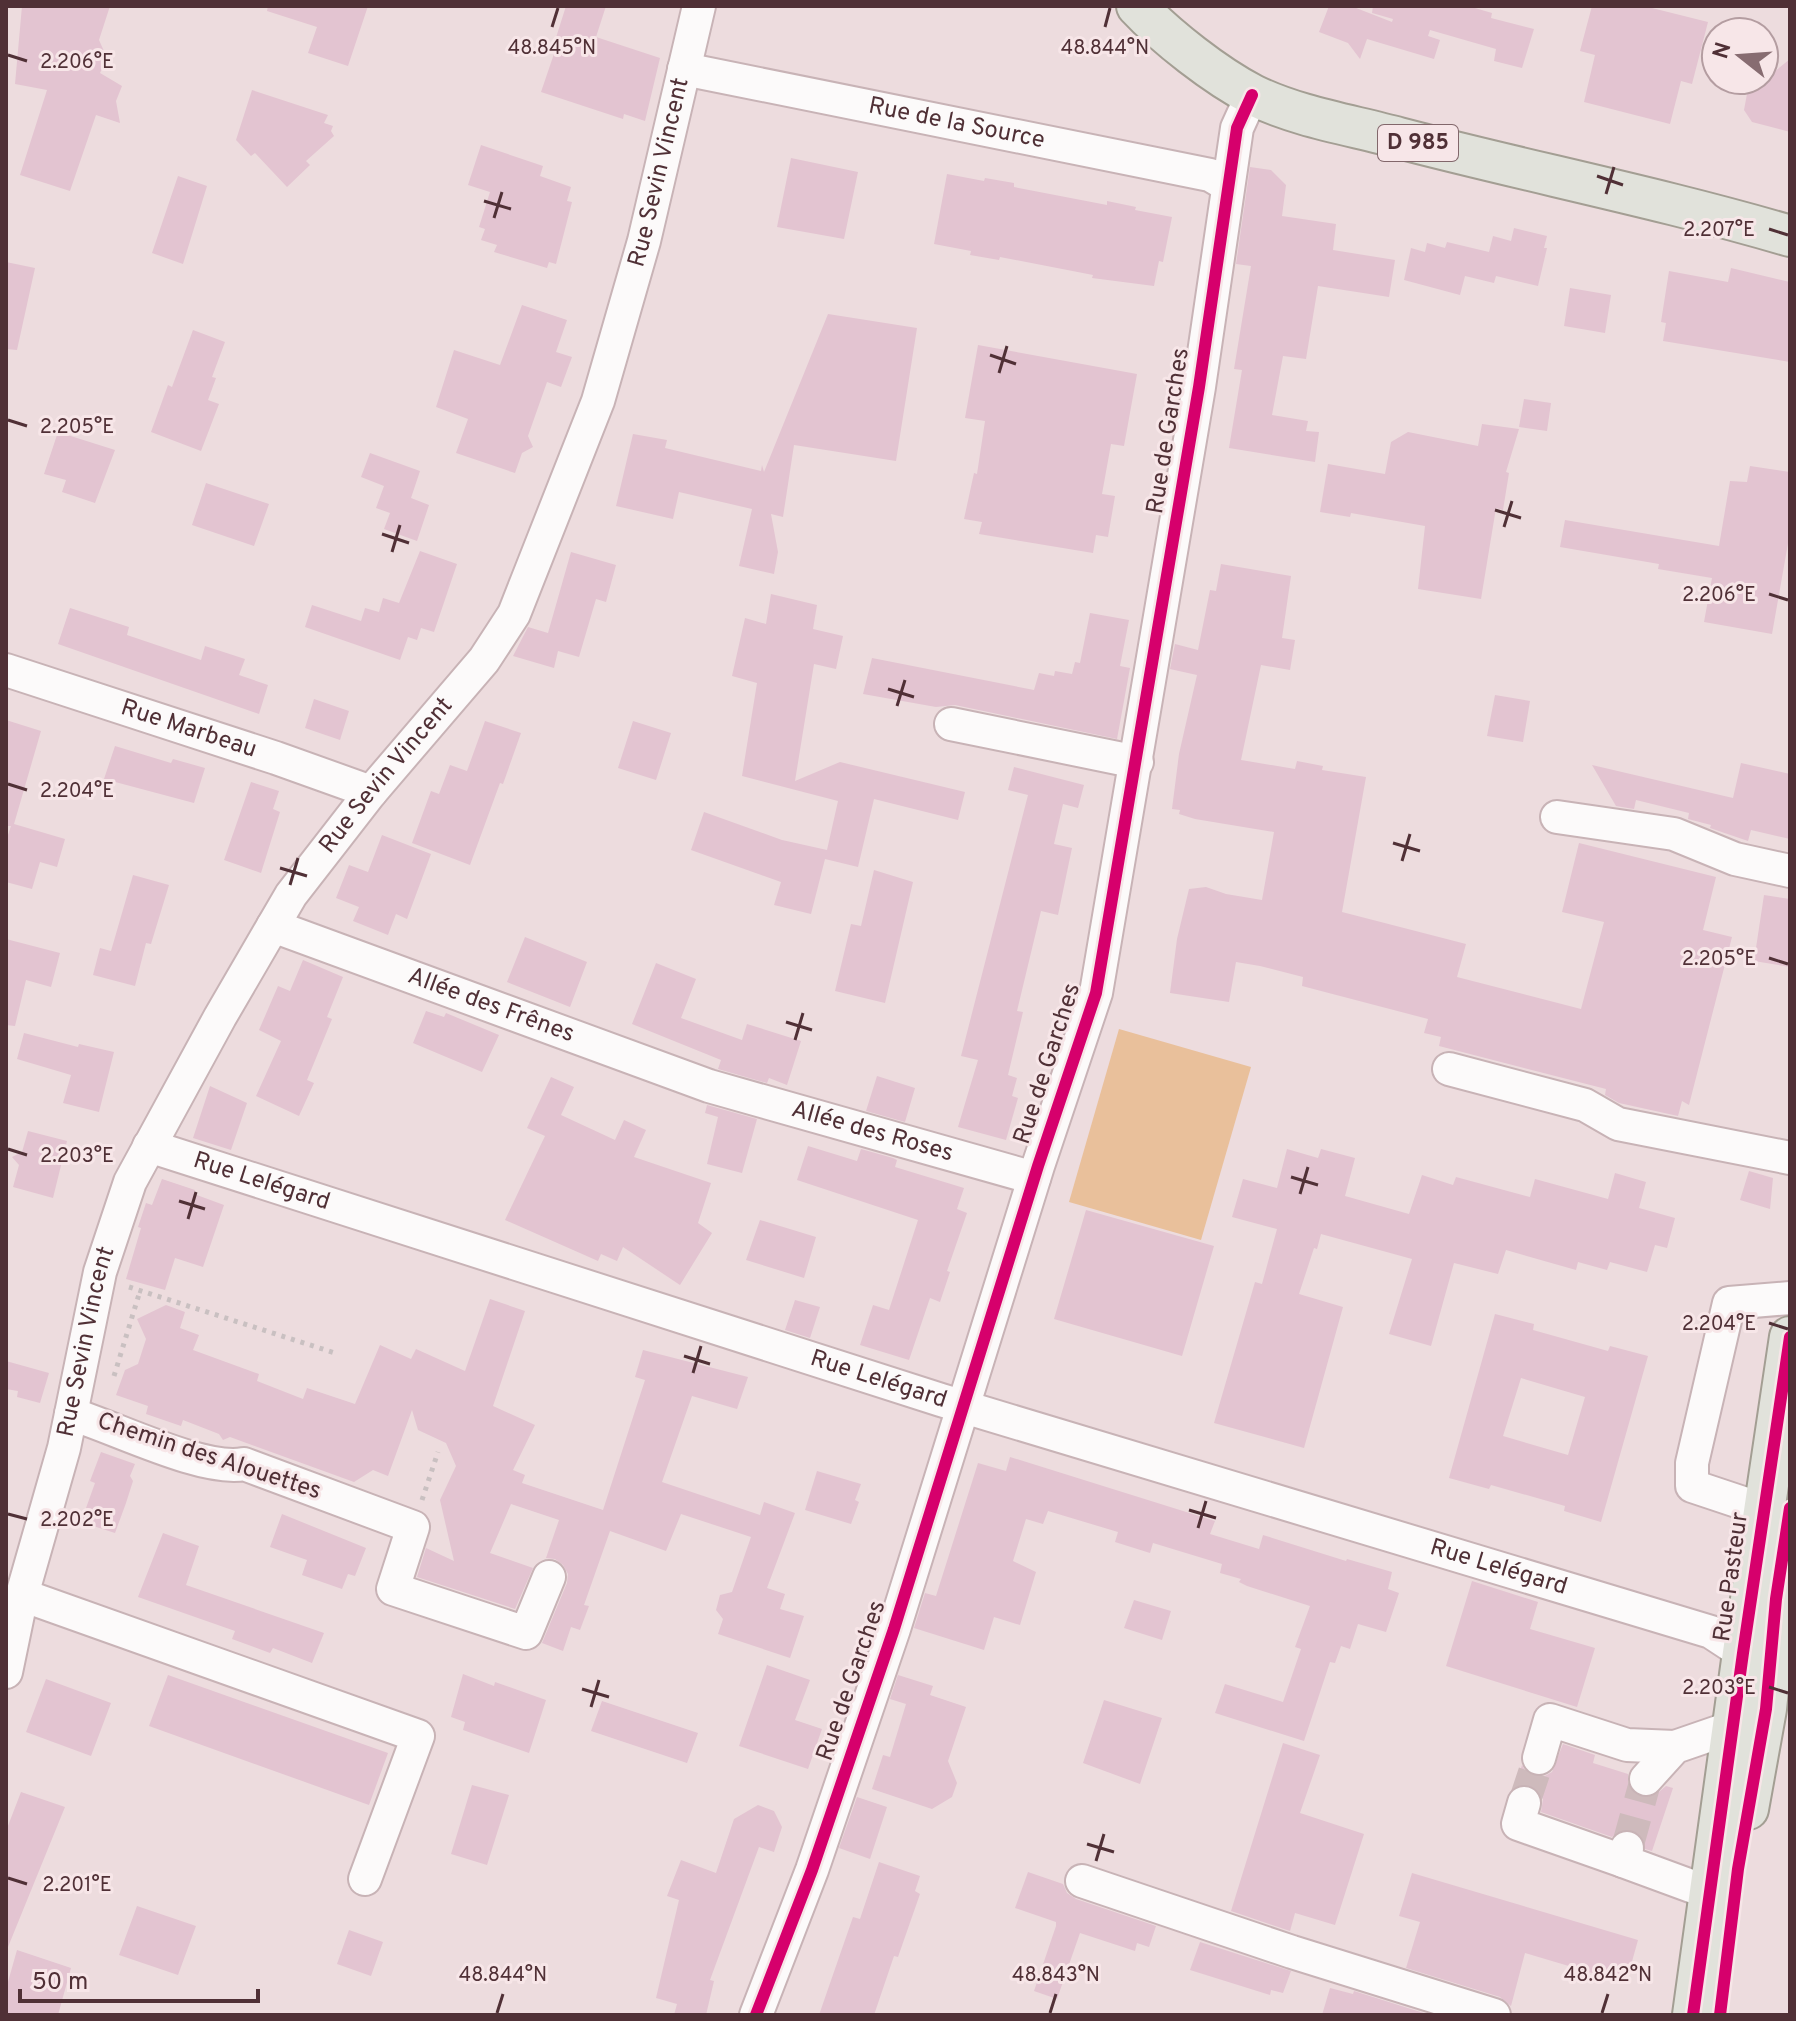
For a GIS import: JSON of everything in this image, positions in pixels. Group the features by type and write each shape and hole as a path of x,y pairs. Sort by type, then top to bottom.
{"main road":[{"name":"D 985","path":"1137,6 1192,54 1252,95 1298,112 1472,157 1729,217 1790,236"},
{"name":"D 985","path":"1729,217 1790,225"},
{"name":"Rue Pasteur","path":"1720,2015 1738,1869 1766,1709 1783,1520 1790,1337"},
{"name":"Rue Pasteur","path":"1693,2015 1733,1727 1768,1661"}],"street":[{"name":"Rue Sevin Vincent","path":"7,1666 22,1595 85,1418 100,1272 130,1182 291,895 371,792 484,660 514,614 598,401 644,241 699,6"},
{"name":"Rue de la Source","path":"684,69 1210,175 1227,185"},
{"name":"Rue de Garches","path":"756,2015 812,1870 889,1644 1034,1178 1096,993 1199,387 1227,185 1237,128 1252,95"},
{"name":"Rue Marbeau","path":"6,670 371,792"},
{"path":"951,724 1137,762"},
{"path":"1557,817 1674,834 1735,859 1790,871"},
{"name":"Allée des Frênes","path":"273,926 709,1086"},
{"path":"1449,1069 1585,1105 1618,1124 1790,1158"},
{"name":"Allée des Roses","path":"709,1086 1034,1178"},
{"name":"Rue Lelégard","path":"149,1146 962,1407 1711,1632 1768,1661"},
{"path":"1783,1520 1692,1486 1692,1463 1729,1303 1790,1298"},
{"name":"Chemin des Alouettes","path":"85,1418 128,1436 210,1462 231,1467 244,1464 413,1527"},
{"path":"413,1527 393,1589 526,1633 549,1577"},
{"path":"22,1595 418,1736 365,1879"},
{"path":"1539,1758 1550,1720 1627,1745 1675,1747 1733,1727"},
{"path":"1646,1779 1675,1747"},
{"path":"1524,1803 1518,1824 1625,1855 1710,1893"},
{"path":"1082,1881 1292,1952 1494,2015"}],"path":[{"path":"100,1272 140,1291 335,1353"},
{"path":"85,1418 140,1291"},
{"path":"413,1527 438,1452"}],"shaded area":[{"path":"1119,1029 1251,1067 1201,1240 1069,1202"}],"building":[{"path":"22,6 110,6 99,40 107,58 100,73 122,86 116,101 120,123 96,115 70,191 20,175 47,90 15,84"},
{"path":"268,6 368,6 348,66 308,53 317,27 267,11"},
{"path":"566,6 606,6 596,37 660,58 645,121 624,114 623,119 541,92"},
{"path":"1329,6 1351,6 1392,22 1393,19 1372,13 1373,6 1468,6 1492,13 1491,18 1534,29 1522,68 1494,61 1496,49 1430,30 1428,36 1440,40 1434,59 1367,39 1360,59 1348,43 1319,32"},
{"path":"1592,6 1644,6 1700,20 1700,53 1692,84 1681,81 1670,124 1584,102 1595,55 1580,51"},
{"path":"1790,59 1790,132 1752,122 1744,110 1747,96 1780,96 1780,67"},
{"path":"252,90 328,115 324,123 333,126 331,131 334,136 306,161 310,165 287,187 255,153 251,156 236,140"},
{"path":"481,145 543,166 540,176 571,187 567,201 572,202 556,264 549,262 547,268 494,252 497,245 481,240 485,229 479,227 490,192 468,185"},
{"path":"791,158 858,172 844,239 777,227"},
{"path":"1250,167 1271,170 1286,185 1282,216 1336,224 1333,250 1395,260 1389,297 1318,286 1306,359 1283,356 1272,415 1308,421 1306,431 1319,432 1315,462 1229,448 1242,370 1234,369 1251,266 1236,264"},
{"path":"947,174 1014,183 1014,187 1107,205 1107,201 1172,217 1163,262 1159,261 1154,286 1092,278 1093,275 1000,257 999,260 970,255 971,251 934,244"},
{"path":"178,176 207,186 183,264 152,253"},
{"path":"1514,228 1547,236 1538,286 1496,276 1494,283 1465,276 1460,295 1404,280 1411,248 1425,252 1427,243 1445,248 1447,242 1489,252 1493,236 1511,241"},
{"path":"6,262 35,268 17,350 6,349"},
{"path":"1731,268 1790,282 1790,362 1663,341 1666,323 1661,322 1669,271 1728,282"},
{"path":"1570,288 1611,295 1605,333 1564,326"},
{"path":"522,305 567,320 556,352 572,357 561,387 547,382 528,436 533,447 522,453 515,473 456,453 468,419 436,407 454,350 500,365"},
{"path":"828,314 917,328 896,461 794,445 783,517 771,514 778,552 774,574 739,566 752,509 679,492 673,519 616,506 633,434 667,440 665,448 761,471 762,465 764,472"},
{"path":"193,330 225,342 212,377 216,378 208,400 219,404 201,451 151,432"},
{"path":"978,345 1137,374 1124,446 1111,444 1102,494 1115,496 1108,537 1096,535 1093,553 979,534 982,522 964,519 974,473 977,474 985,421 965,418"},
{"path":"1524,399 1551,403 1547,431 1519,427"},
{"path":"1482,424 1519,429 1506,472 1509,473 1503,510 1496,508 1481,599 1418,589 1425,526 1351,513 1350,517 1320,512 1328,464 1385,474 1391,442 1408,432 1478,446"},
{"path":"58,432 115,450 95,503 62,492 66,480 44,474"},
{"path":"370,453 420,471 411,498 429,505 417,541 384,529 390,513 376,508 384,486 361,477"},
{"path":"1750,466 1790,472 1790,532 1772,634 1704,622 1712,578 1658,569 1659,564 1560,547 1565,520 1719,546 1730,481 1747,482"},
{"path":"206,483 269,504 254,546 192,525"},
{"path":"420,551 457,564 434,632 421,628 417,640 408,637 400,660 305,627 312,605 361,621 365,608 379,612 383,598 399,603"},
{"path":"571,552 616,565 606,602 596,599 579,657 558,651 554,668 513,656 528,627 548,633"},
{"path":"1221,564 1291,576 1282,638 1295,640 1290,670 1261,665 1241,760 1295,769 1297,761 1323,766 1322,770 1366,777 1342,912 1466,944 1457,977 1581,1009 1604,922 1562,912 1579,843 1716,877 1703,930 1732,937 1689,1105 1682,1101 1678,1116 1619,1103 1605,1095 1606,1089 1439,1046 1441,1037 1424,1033 1428,1019 1302,986 1303,977 1260,966 1236,962 1229,1002 1170,993 1177,939 1189,889 1206,887 1262,900 1274,832 1195,819 1172,809 1179,754 1197,675 1170,669 1175,644 1198,650 1210,590 1216,591"},
{"path":"771,594 817,605 813,629 843,636 836,669 814,664 795,781 840,762 965,792 958,820 874,799 858,867 825,859 811,914 774,905 781,882 691,850 704,812 782,840 827,850 838,801 742,776 757,683 732,676 745,618 766,624"},
{"path":"70,608 129,627 127,635 201,660 205,646 245,659 239,675 268,685 259,714 58,644"},
{"path":"1090,613 1129,620 1120,666 1130,668 1117,739 955,705 936,707 863,694 872,658 1034,690 1039,673 1054,676 1055,671 1072,674 1075,662 1080,663"},
{"path":"1495,695 1530,701 1523,742 1487,736"},
{"path":"314,699 349,711 340,740 305,728"},
{"path":"6,720 41,731 14,824 65,839 57,867 40,862 32,889 6,882 6,841 11,826 6,826"},
{"path":"485,721 521,733 470,865 412,843 431,791 439,794 450,765 467,771"},
{"path":"633,721 671,733 656,780 618,768"},
{"path":"115,746 171,763 173,759 205,768 194,803 104,779"},
{"path":"1741,763 1790,774 1790,839 1751,830 1748,841 1688,819 1689,813 1636,800 1634,809 1616,806 1592,765 1733,798"},
{"path":"1014,767 1084,785 1078,808 1063,804 1054,844 1072,848 1058,915 1041,911 1017,1011 1023,1012 1008,1075 1017,1078 1012,1096 1018,1098 1006,1140 958,1127 978,1060 961,1056 1028,795 1008,790"},
{"path":"251,782 279,791 273,809 280,812 261,873 224,860"},
{"path":"382,835 431,854 407,919 396,914 388,935 353,921 359,907 336,898 349,865 368,872"},
{"path":"874,870 913,882 885,1003 835,991 851,924 861,926"},
{"path":"133,875 169,885 151,944 146,943 135,986 93,975 100,948 111,951"},
{"path":"1764,895 1790,899 1790,967 1754,961"},
{"path":"525,937 587,962 570,1007 507,982"},
{"path":"6,939 60,953 51,987 26,980 15,1026 6,1025"},
{"path":"303,960 343,977 327,1017 332,1019 307,1080 314,1083 299,1116 256,1096 281,1041 259,1030 278,986 290,991"},
{"path":"656,963 696,979 681,1018 742,1040 747,1024 801,1041 787,1085 769,1078 767,1083 718,1069 721,1060 632,1024"},
{"path":"426,1011 444,1017 446,1013 499,1035 482,1072 413,1043"},
{"path":"24,1033 78,1047 79,1044 114,1052 99,1112 63,1103 71,1075 17,1059"},
{"path":"877,1076 915,1088 905,1122 866,1111"},
{"path":"551,1077 574,1087 561,1115 615,1140 624,1120 646,1130 634,1157 711,1183 698,1223 712,1233 680,1285 623,1247 617,1261 601,1254 598,1261 505,1220 545,1136 527,1128"},
{"path":"210,1086 247,1103 231,1150 193,1138"},
{"path":"707,1105 757,1119 742,1173 707,1164 718,1117 705,1113"},
{"path":"28,1131 67,1141 53,1198 13,1187 19,1165 12,1157 22,1152"},
{"path":"808,1146 857,1161 861,1149 897,1160 895,1167 964,1188 957,1209 967,1213 947,1271 950,1272 940,1302 930,1298 909,1360 860,1345 873,1305 889,1310 918,1220 797,1180"},
{"path":"1287,1149 1318,1158 1321,1149 1355,1158 1345,1196 1409,1214 1422,1175 1453,1185 1456,1177 1530,1197 1535,1179 1608,1199 1615,1173 1646,1182 1639,1208 1675,1218 1667,1248 1655,1245 1647,1272 1610,1262 1607,1270 1578,1262 1576,1270 1506,1250 1498,1274 1454,1263 1431,1346 1389,1334 1412,1259 1321,1234 1299,1294 1343,1307 1304,1448 1214,1423 1255,1282 1262,1284 1277,1229 1232,1217 1243,1179 1277,1188"},
{"path":"1749,1171 1773,1178 1770,1209 1740,1200"},
{"path":"162,1179 195,1190 194,1194 224,1205 203,1267 175,1258 165,1290 126,1279 146,1203 152,1205"},
{"path":"1086,1210 1214,1246 1182,1356 1054,1319"},
{"path":"760,1220 816,1237 804,1278 746,1260"},
{"path":"490,1299 525,1311 493,1406 535,1425 513,1470 525,1475 522,1483 603,1510 645,1380 635,1377 643,1350 748,1377 737,1409 692,1396 662,1482 760,1515 764,1502 795,1513 767,1588 785,1594 780,1609 804,1616 790,1658 718,1634 723,1619 716,1610 720,1595 732,1592 751,1537 681,1514 666,1551 610,1531 584,1605 589,1606 580,1630 571,1627 563,1651 542,1643 567,1583 568,1574 563,1565 555,1559 546,1558 559,1520 511,1504 490,1553 533,1568 515,1609 417,1577 426,1548 454,1561 440,1500 456,1466 446,1443 418,1430 412,1410 388,1476 373,1470 354,1482 230,1437 223,1440 219,1434 183,1420 181,1426 146,1414 148,1406 116,1395 125,1370 138,1364 146,1339 137,1319 166,1305 185,1312 180,1328 199,1335 193,1350 259,1374 257,1381 303,1399 307,1388 355,1404 380,1345 411,1359 416,1349 465,1371"},
{"path":"795,1300 820,1307 810,1338 785,1330"},
{"path":"1495,1314 1534,1324 1533,1330 1608,1351 1610,1346 1648,1356 1601,1522 1564,1511 1565,1506 1491,1485 1489,1489 1449,1478","holes":["1521,1378 1585,1397 1568,1455 1503,1436"]},
{"path":"6,1361 49,1373 40,1403 17,1397 18,1391 6,1389"},
{"path":"101,1452 135,1464 130,1476 133,1481 115,1533 81,1522 95,1483 90,1481"},
{"path":"1010,1457 1215,1521 1210,1534 1259,1549 1263,1535 1392,1572 1388,1589 1399,1593 1386,1632 1358,1624 1350,1649 1341,1646 1335,1663 1330,1662 1304,1741 1215,1713 1225,1684 1283,1702 1301,1649 1295,1647 1310,1606 1247,1586 1239,1582 1241,1579 1220,1573 1222,1564 1153,1543 1150,1553 1115,1542 1118,1532 1048,1511 1043,1524 1026,1519 1013,1561 1036,1572 1020,1625 994,1617 984,1650 914,1628 925,1593 936,1596 978,1463 1006,1471"},
{"path":"817,1471 861,1484 855,1500 859,1502 851,1524 805,1510"},
{"path":"282,1514 366,1548 355,1576 348,1574 342,1589 302,1575 307,1560 270,1547"},
{"path":"163,1533 199,1546 186,1585 324,1633 312,1663 273,1648 270,1653 232,1639 235,1631 138,1597"},
{"path":"1472,1581 1538,1602 1530,1629 1595,1648 1577,1707 1446,1666"},
{"path":"1134,1600 1171,1611 1162,1640 1124,1628"},
{"path":"767,1665 810,1680 795,1720 822,1729 808,1769 739,1746"},
{"path":"463,1674 546,1700 529,1753 463,1730 465,1722 451,1717"},
{"path":"168,1675 388,1753 369,1805 149,1726"},
{"path":"898,1675 933,1686 930,1695 966,1707 948,1761 957,1783 952,1797 932,1809 872,1789 883,1755 890,1757 906,1704 890,1699"},
{"path":"46,1679 111,1703 91,1756 26,1732"},
{"path":"1104,1700 1162,1718 1140,1784 1083,1763"},
{"path":"602,1701 698,1733 687,1763 591,1731"},
{"path":"1283,1743 1320,1755 1300,1813 1364,1834 1335,1925 1295,1913 1290,1931 1231,1911"},
{"path":"1563,1744 1595,1755 1593,1763 1628,1774 1628,1786 1641,1797 1653,1797 1666,1786 1673,1788 1652,1851 1645,1849 1641,1836 1633,1830 1622,1830 1612,1837 1541,1812 1543,1799 1537,1789 1528,1785 1515,1787 1522,1765 1526,1772 1534,1776 1543,1777 1552,1772"},
{"path":"472,1785 509,1795 487,1865 451,1854"},
{"path":"21,1792 65,1807 6,1947 6,1831"},
{"path":"857,1797 887,1807 870,1859 839,1848"},
{"path":"758,1805 774,1811 782,1827 774,1852 759,1847 710,1980 714,1981 706,2015 674,2015 677,2004 656,1998 679,1900 667,1896 681,1860 716,1873 734,1819"},
{"path":"879,1862 920,1876 915,1891 920,1894 898,1957 894,1956 874,2015 819,2015 853,1917 860,1919"},
{"path":"1028,1872 1063,1884 1067,1893 1076,1899 1156,1926 1149,1947 1137,1943 1135,1951 1080,1933 1057,1999 1034,1991 1056,1922 1015,1908"},
{"path":"1412,1873 1638,1940 1626,1983 1525,1953 1511,2006 1500,1997 1406,1968 1420,1922 1399,1916"},
{"path":"137,1906 196,1926 178,1975 119,1955"},
{"path":"349,1930 383,1942 371,1976 337,1964"},
{"path":"1200,1942 1291,1971 1283,1993 1271,1990 1270,1995 1190,1970"},
{"path":"17,1950 71,1968 58,2015 6,2015 6,1989"},
{"path":"1330,1988 1353,1994 1354,1991 1430,2015 1322,2015"}],"tunnel":[{"path":"1524,1803 1539,1758"},
{"path":"1627,1848 1646,1779"}],"cycle path":[{"path":"756,2015 812,1870 894,1629 1038,1166 1096,993 1199,387 1237,128 1252,95"},
{"path":"1693,2015 1790,1337"},
{"path":"1720,2015 1738,1869 1766,1709 1776,1599 1790,1508"}]}
